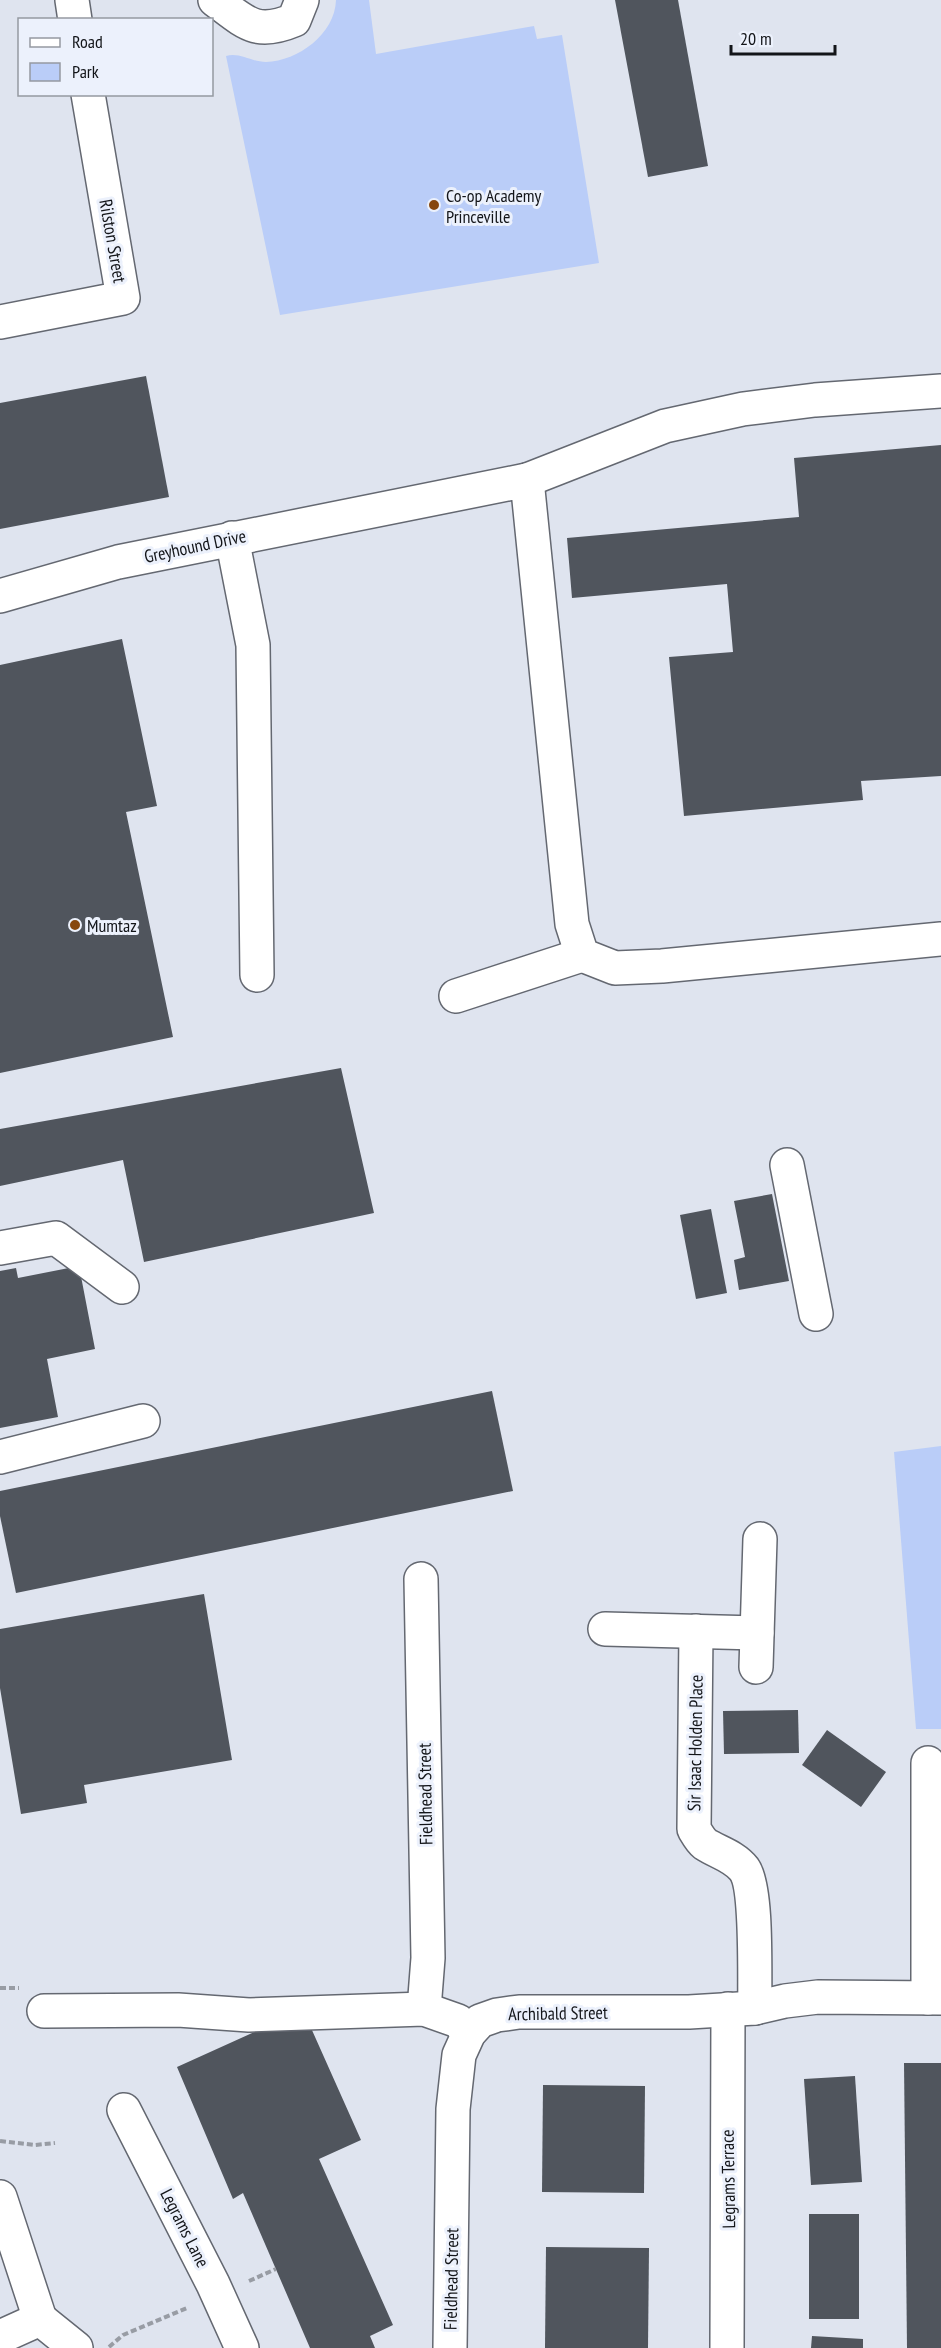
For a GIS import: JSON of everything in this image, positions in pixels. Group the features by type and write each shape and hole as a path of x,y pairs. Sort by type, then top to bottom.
{"street":[{"path":"72,0 75,18"},
{"path":"215,0 242,20 255,26 269,28 294,20 302,0"},
{"name":"Rilston Street","path":"0,322 123,298 88,96"},
{"name":"Greyhound Drive","path":"0,596 118,562 527,480 665,426 743,409 941,391"},
{"path":"527,480 572,924 582,955"},
{"path":"232,538 253,645 257,975"},
{"path":"456,996 582,955 615,968 662,966 941,939"},
{"path":"787,1165 816,1314"},
{"path":"0,1248 56,1238 122,1287"},
{"path":"0,1457 143,1421"},
{"path":"756,1667 760,1539"},
{"name":"Fieldhead Street","path":"421,1579 428,1958 424,2009"},
{"path":"605,1629 757,1633"},
{"name":"Sir Isaac Holden Place","path":"696,1631 694,1829 702,1842 728,1856 744,1869 748,1880 752,1916 742,2009"},
{"path":"928,1763 934,1998"},
{"name":"Archibald Street","path":"469,2033 480,2021 497,2015 519,2012 689,2012 742,2009 818,1997 934,1998"},
{"path":"44,2011 178,2010 249,2015 424,2009 458,2021 469,2033"},
{"name":"Legrams Terrace","path":"727,2348 742,2009"},
{"name":"Fieldhead Street","path":"450,2348 453,2109 459,2055 469,2033"},
{"name":"Legrams Lane","path":"124,2110 213,2284 242,2348"},
{"path":"0,2198 40,2319 76,2348"},
{"path":"0,2337 40,2319"}],"path":[{"path":"0,2141 35,2145 55,2143"}],"green space":[{"path":"336,0 369,0 376,54 534,26 537,39 562,35 599,263 280,315 226,56 236,55 266,62 290,57 302,51 322,34 329,24"},
{"path":"941,1446 941,1729 916,1729 894,1452"}],"building":[{"path":"615,0 678,0 708,166 648,177"},
{"path":"146,376 169,497 0,529 0,403"},
{"path":"941,445 941,776 861,781 863,800 684,816 669,657 733,652 727,584 572,598 567,538 799,517 794,458"},
{"name":"Mumtaz","path":"122,639 157,806 126,812 173,1037 0,1073 0,665"},
{"path":"341,1068 374,1213 144,1262 123,1160 0,1186 0,1129"},
{"path":"772,1194 789,1281 739,1290 734,1260 745,1257 734,1201"},
{"path":"711,1209 727,1293 696,1299 680,1215"},
{"path":"79,1266 95,1349 47,1359 58,1417 0,1428 0,1271 16,1268 18,1278"},
{"path":"492,1391 513,1491 16,1593 0,1516 0,1491"},
{"path":"204,1594 232,1760 84,1785 87,1803 21,1814 0,1688 0,1629"},
{"path":"798,1710 799,1753 724,1754 723,1711"},
{"path":"827,1730 886,1772 861,1807 802,1765"},
{"path":"303,2010 361,2140 319,2159 393,2325 370,2336 375,2348 310,2348 243,2193 233,2199 177,2067"},
{"path":"904,2063 941,2063 941,2348 907,2348"},
{"path":"855,2076 862,2182 811,2185 804,2079"},
{"path":"543,2085 645,2086 644,2193 542,2192"},
{"path":"809,2214 859,2214 859,2319 809,2319"},
{"path":"546,2247 649,2248 648,2348 545,2348"},
{"path":"812,2336 863,2339 863,2348 811,2348"}],"place":[{"name":"Co-op Academy Princeville","path":"434,205"},
{"name":"Mumtaz","path":"75,925"}]}
